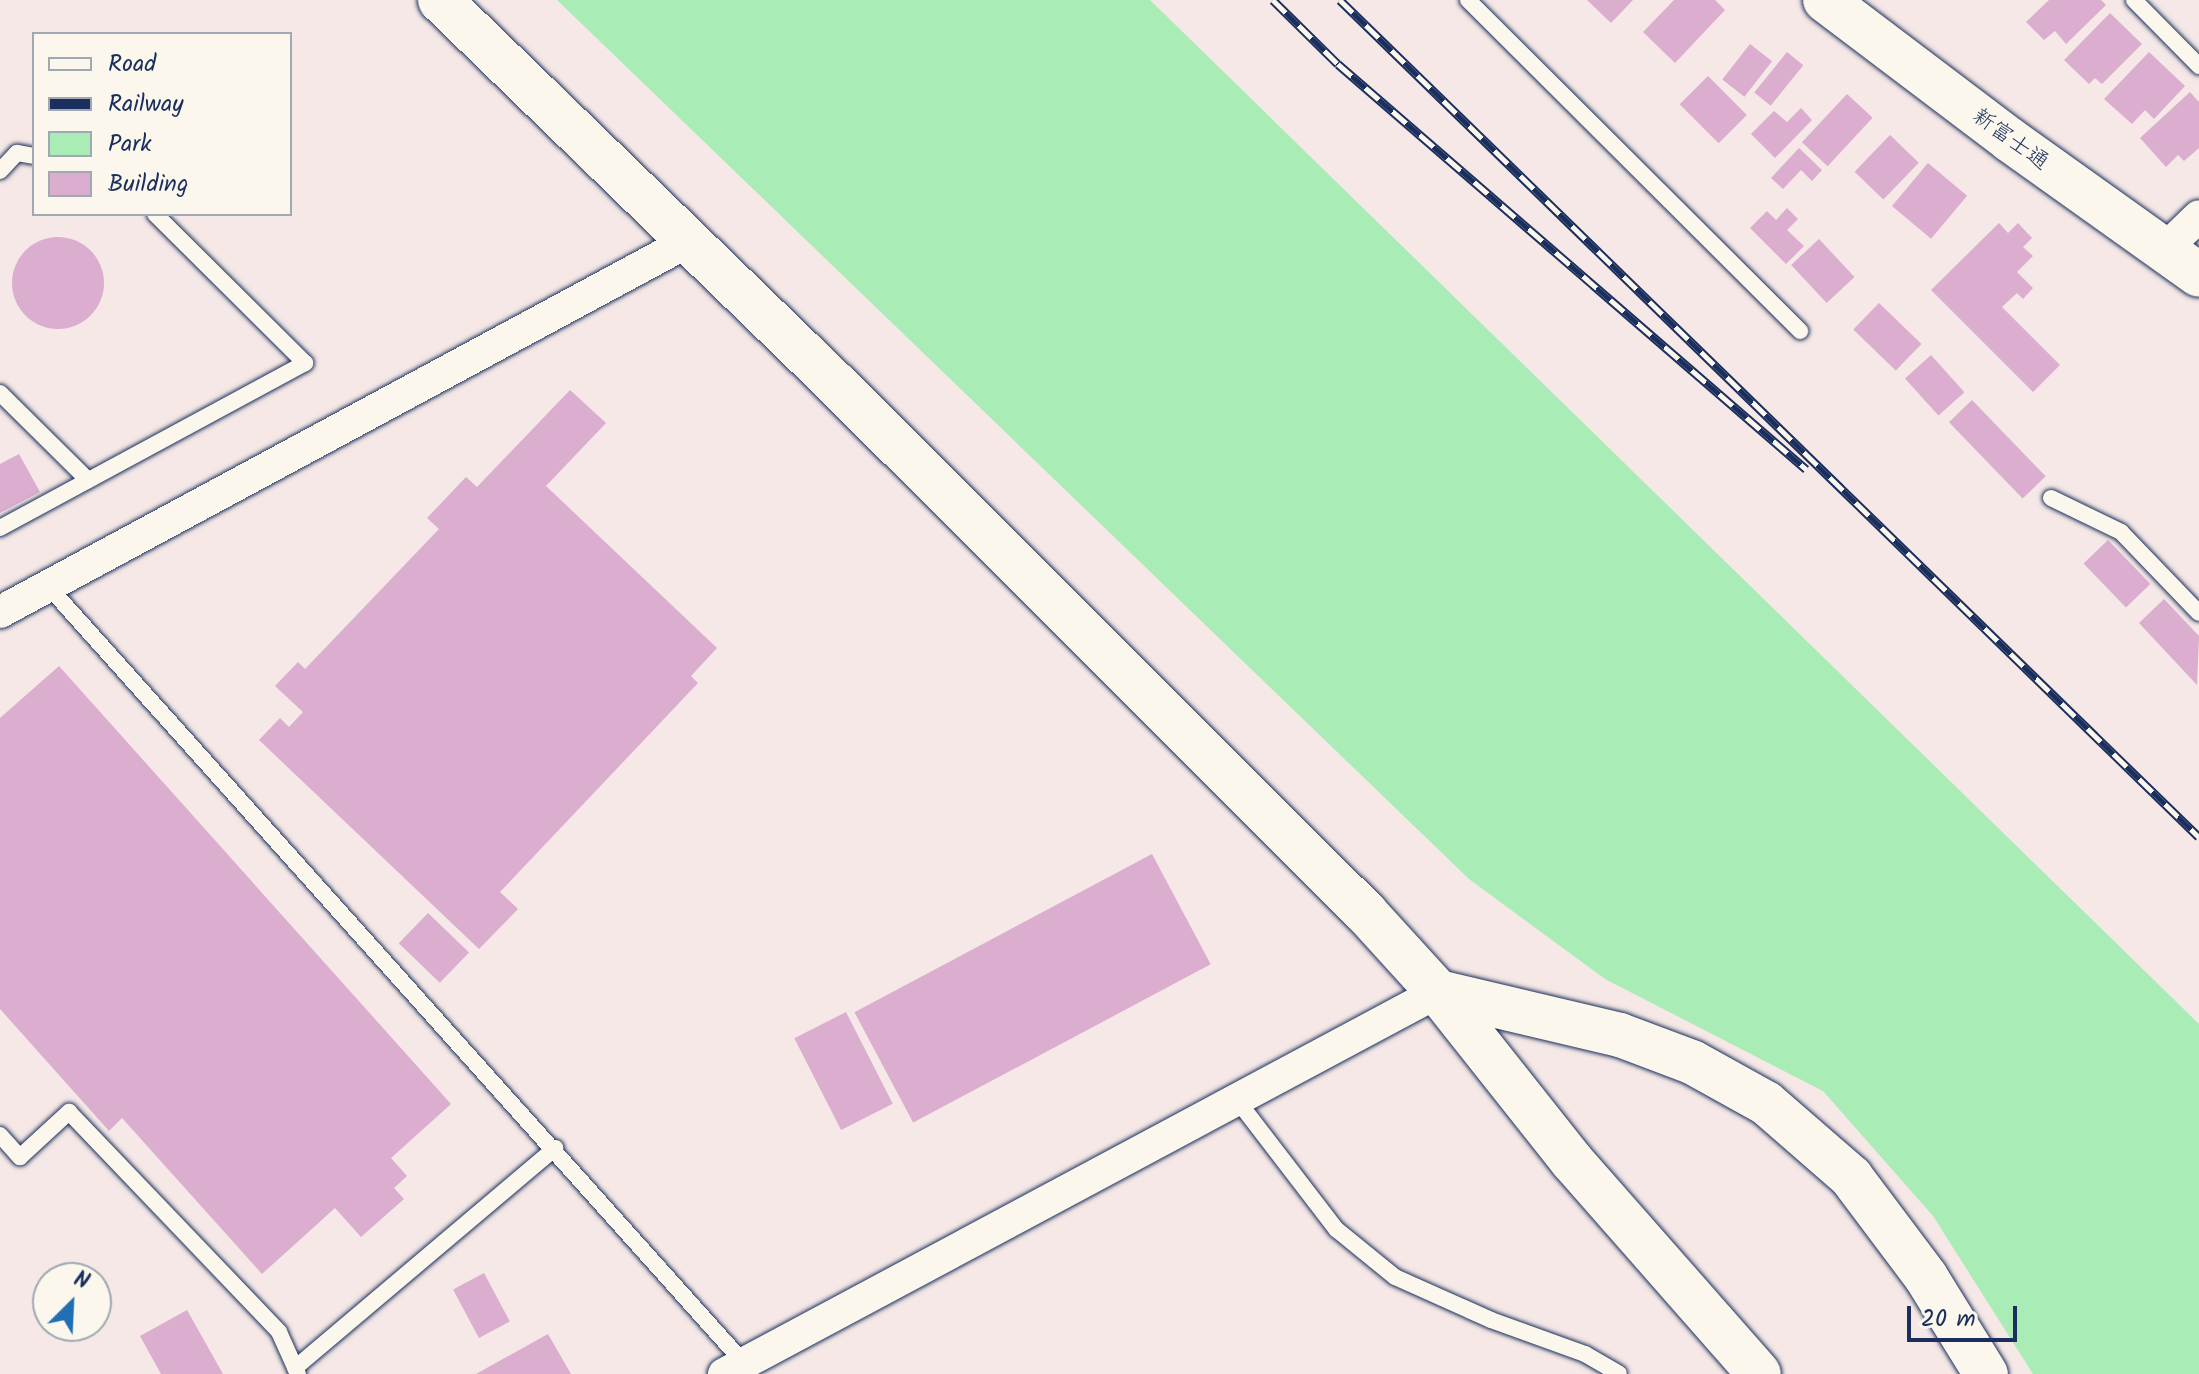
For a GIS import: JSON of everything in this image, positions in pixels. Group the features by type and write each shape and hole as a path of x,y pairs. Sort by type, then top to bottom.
{"street":[{"path":"440,0 689,241 1366,913 1438,992 1572,1161 1759,1374"},
{"name":"新富士通","path":"1825,0 2010,140 2182,262"},
{"path":"2182,262 2199,216"},
{"path":"0,612 689,241"},
{"path":"734,1369 1438,992 1620,1035 1692,1062 1766,1103 1851,1177 1926,1277 1986,1374"}],"lane":[{"path":"1468,0 1800,331"},
{"path":"2134,0 2199,66"},
{"path":"0,171 17,153 32,156"},
{"path":"0,528 305,363 157,216"},
{"path":"0,393 88,480"},
{"path":"2051,498 2121,532 2199,613"},
{"path":"48,586 555,1148 734,1369"},
{"path":"1237,1100 1336,1229 1395,1277 1491,1320 1585,1354 1619,1374"},
{"path":"0,1135 20,1157 69,1112 279,1332 297,1371 555,1148"}],"green space":[{"path":"557,0 1150,0 2199,1024 2199,1374 2033,1374 1933,1216 1823,1091 1605,979 1469,879"}],"building":[{"path":"1587,0 1633,0 1611,23"},
{"path":"1674,0 1715,0 1725,10 1675,63 1643,32"},
{"path":"2049,0 2101,0 2106,5 2066,44 2055,31 2044,40 2026,22"},
{"path":"2110,13 2142,44 2102,84 2095,78 2089,84 2064,60"},
{"path":"1750,44 1772,61 1744,97 1722,79"},
{"path":"1787,52 1803,65 1771,106 1754,92"},
{"path":"2149,52 2185,86 2154,119 2145,110 2132,124 2104,99"},
{"path":"1708,76 1747,115 1719,143 1680,104"},
{"path":"2190,92 2199,102 2199,148 2184,161 2178,155 2166,167 2140,138"},
{"path":"1847,94 1873,118 1828,166 1802,142"},
{"path":"1801,108 1812,120 1775,158 1751,134 1774,111 1787,122"},
{"path":"1890,135 1919,163 1883,199 1855,172"},
{"path":"1799,148 1822,170 1812,181 1801,170 1783,189 1771,178"},
{"path":"1928,163 1967,196 1931,239 1892,206"},
{"path":"1787,208 1798,219 1787,230 1804,246 1786,264 1750,228 1767,211 1776,220"},
{"path":"1999,223 2008,233 2018,223 2032,238 2023,247 2033,256 2017,272 2033,288 2023,299 2017,293 2002,307 2060,365 2033,392 1931,290"},
{"path":"58,237 76,241 90,251 100,265 104,283 100,301 90,315 76,325 58,329 40,325 26,315 16,301 12,283 16,265 26,251 40,241"},
{"path":"1819,239 1854,277 1827,303 1791,265"},
{"path":"1879,303 1921,344 1896,371 1853,330"},
{"path":"1931,355 1964,392 1938,416 1905,378"},
{"path":"570,390 606,423 546,486 717,648 691,676 698,683 500,892 518,909 479,949 259,740 280,718 289,727 303,712 275,686 298,662 305,669 439,529 427,518 466,477 477,487"},
{"path":"1972,400 2046,476 2023,498 1949,422"},
{"path":"19,454 40,492 0,513 0,464"},
{"path":"2108,540 2150,584 2126,607 2084,564"},
{"path":"2164,599 2199,636 2197,685 2139,623"},
{"path":"59,666 451,1104 391,1158 407,1176 394,1188 404,1199 361,1237 335,1208 262,1274 122,1118 109,1131 0,1009 0,718"},
{"path":"1152,854 1211,964 913,1123 854,1012"},
{"path":"428,913 469,953 440,983 399,943"},
{"path":"846,1012 893,1104 841,1130 794,1038"},
{"path":"484,1273 510,1322 479,1338 453,1289"},
{"path":"187,1310 223,1374 161,1374 140,1336"},
{"path":"548,1334 571,1374 476,1374"}],"railway":[{"path":"1273,0 1338,64 1806,469"},
{"path":"1340,0 2199,837"}]}
